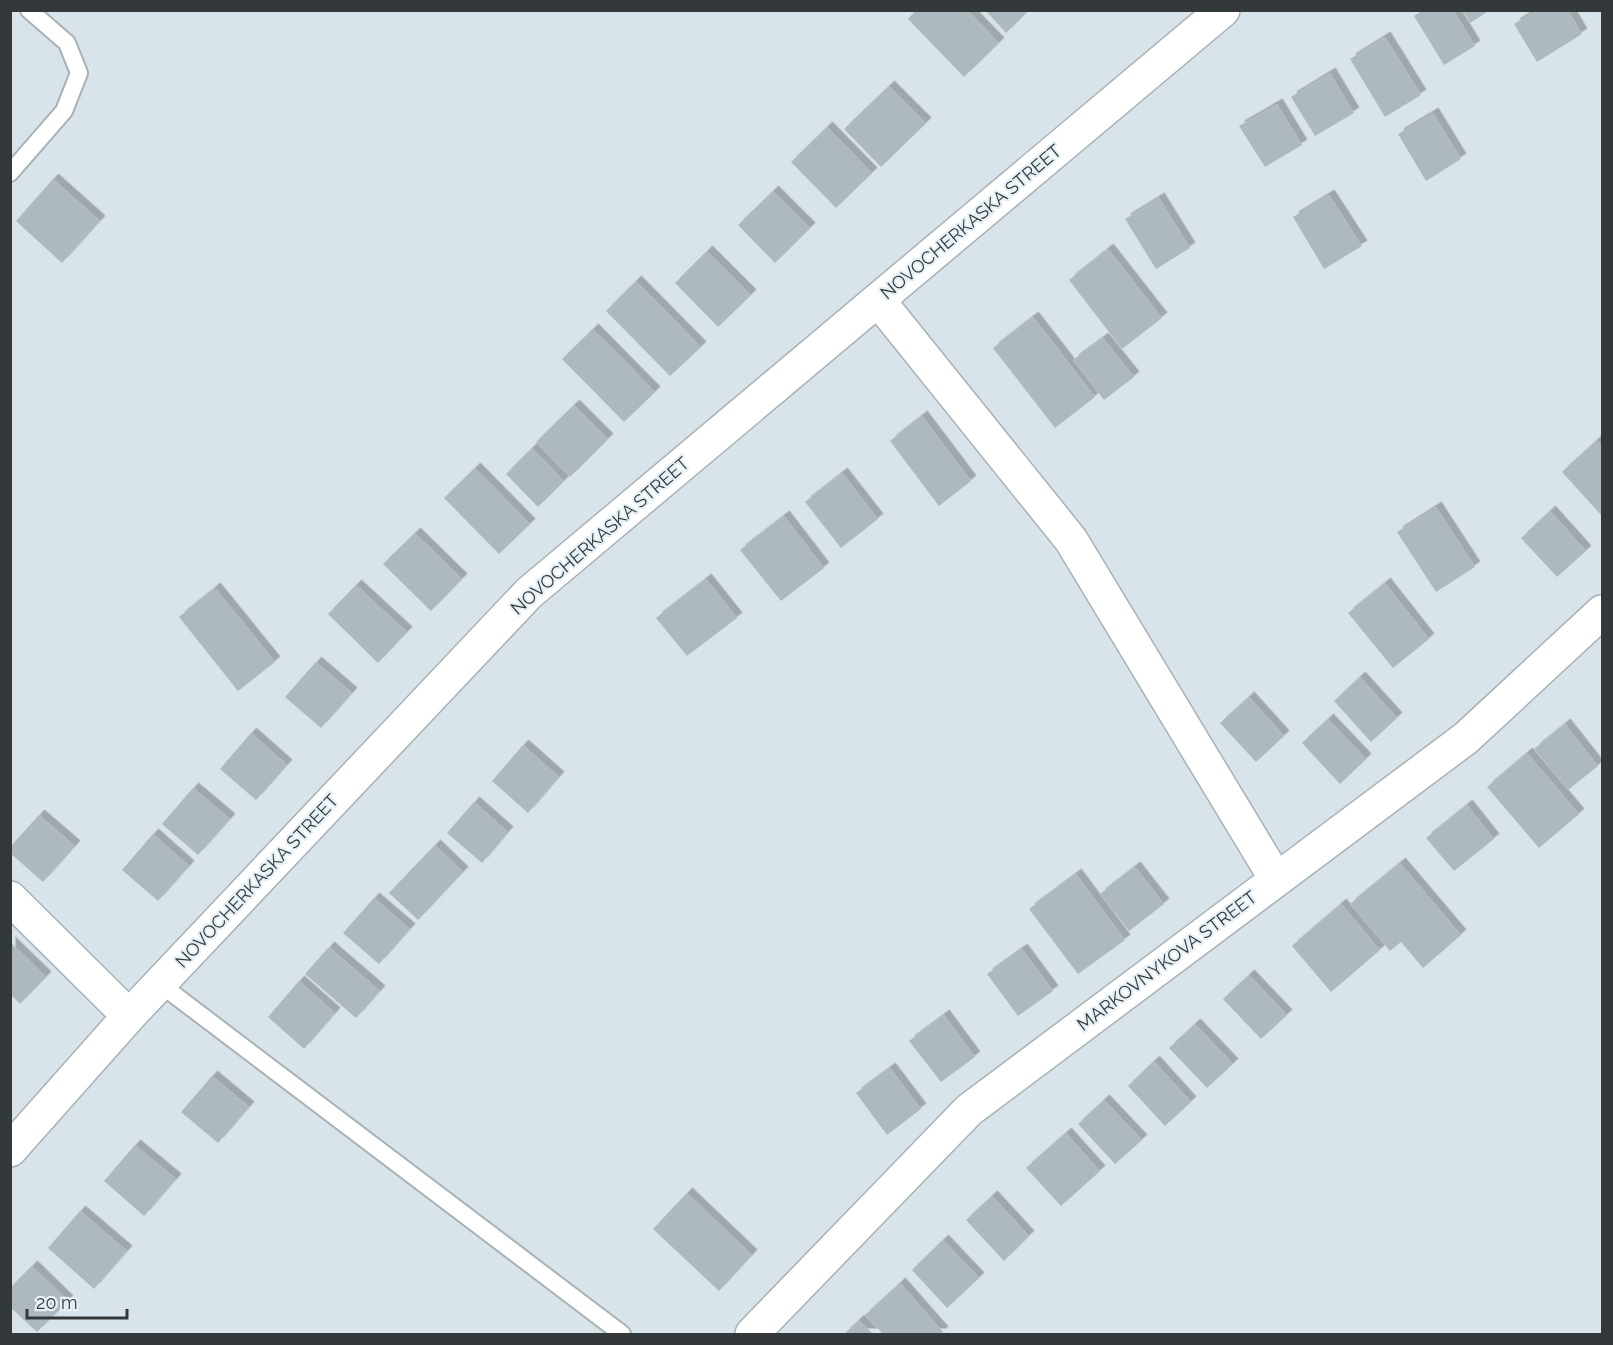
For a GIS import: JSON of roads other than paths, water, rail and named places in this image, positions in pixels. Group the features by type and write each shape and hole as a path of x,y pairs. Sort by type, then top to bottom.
{"street":[{"name":"NOVOCHERKASKA STREET","path":"10,1150 129,1016 529,594 1223,10"},
{"path":"878,300 1071,540 1276,879"},
{"name":"MARKOVNYKOVA STREET","path":"752,1335 969,1110 1466,738 1602,612"},
{"path":"10,898 129,1016"}],"lane":[{"path":"10,173 64,111 79,74 67,43 29,10"},
{"path":"160,984 622,1335"}]}
